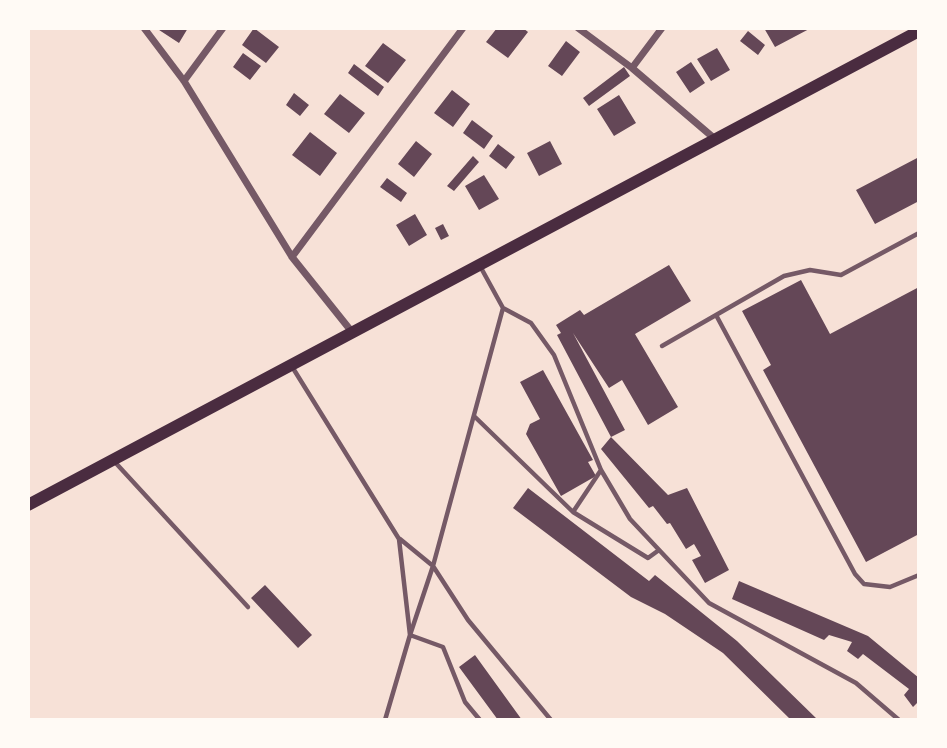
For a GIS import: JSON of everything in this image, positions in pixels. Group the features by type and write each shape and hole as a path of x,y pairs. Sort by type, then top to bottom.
{"main road":[{"path":"28,505 919,31"}],"street":[{"path":"144,28 184,81 292,257 352,332"},
{"path":"184,81 223,28"},
{"path":"292,257 463,28"},
{"path":"578,28 632,68 715,139"},
{"path":"632,68 662,28"}],"lane":[{"path":"662,346 784,276 810,270 841,275 919,233"},
{"path":"479,265 503,308 531,323 554,355 601,470 630,519 709,603 856,683 899,720"},
{"path":"385,720 433,566 503,308"},
{"path":"716,315 855,574 864,584 890,587 919,575"},
{"path":"291,365 400,539 433,566 467,620 551,720"},
{"path":"474,415 573,512 648,558 659,550"},
{"path":"113,460 248,607"},
{"path":"573,512 601,470"},
{"path":"400,539 410,635"},
{"path":"410,635 443,647 465,702 480,720"}],"building":[{"path":"156,28 188,28 179,43"},
{"path":"254,28 279,47 266,63 242,45"},
{"path":"497,28 523,28 528,32 508,58 486,42"},
{"path":"764,28 811,28 775,47"},
{"path":"748,31 765,45 758,55 740,41"},
{"path":"566,41 580,52 562,76 548,66"},
{"path":"383,43 406,60 388,83 365,66"},
{"path":"717,48 730,70 711,81 697,59"},
{"path":"243,53 261,66 250,80 233,67"},
{"path":"691,62 705,83 690,93 676,72"},
{"path":"354,64 384,87 378,96 348,73"},
{"path":"624,67 630,76 589,106 583,98"},
{"path":"452,90 470,104 453,127 434,113"},
{"path":"294,93 309,105 300,116 286,105"},
{"path":"340,94 365,113 349,133 324,114"},
{"path":"619,95 636,123 614,136 597,109"},
{"path":"472,120 493,136 484,149 463,133"},
{"path":"310,132 337,153 320,176 292,155"},
{"path":"416,141 432,154 414,177 398,164"},
{"path":"550,141 562,164 539,176 527,153"},
{"path":"498,144 515,157 506,169 489,156"},
{"path":"473,156 479,162 454,191 447,186"},
{"path":"919,157 919,201 875,224 856,190"},
{"path":"484,175 499,199 479,210 465,186"},
{"path":"387,178 407,193 401,202 380,187"},
{"path":"415,214 427,235 409,246 396,225"},
{"path":"443,224 449,236 441,240 435,228"},
{"path":"669,265 691,301 635,334 678,407 648,425 622,380 609,388 573,333 625,430 611,437 557,335 561,333 556,325 580,310 584,315"},
{"path":"801,280 830,334 919,287 919,534 866,562 763,370 771,365 742,311"},
{"path":"543,370 593,460 588,462 596,476 561,496 526,434 530,424 540,419 520,382"},
{"path":"611,437 668,495 687,488 729,570 705,583 692,560 701,556 694,544 686,549 670,523 667,524 653,506 649,508 601,449"},
{"path":"528,488 649,581 655,575 737,641 818,720 791,720 723,653 665,614 631,597 513,508"},
{"path":"739,581 868,636 919,678 919,701 913,707 904,695 909,689 863,654 858,659 847,651 852,642 829,635 824,640 732,599"},
{"path":"265,585 312,635 298,648 251,598"},
{"path":"475,655 522,720 498,720 459,667"}]}
